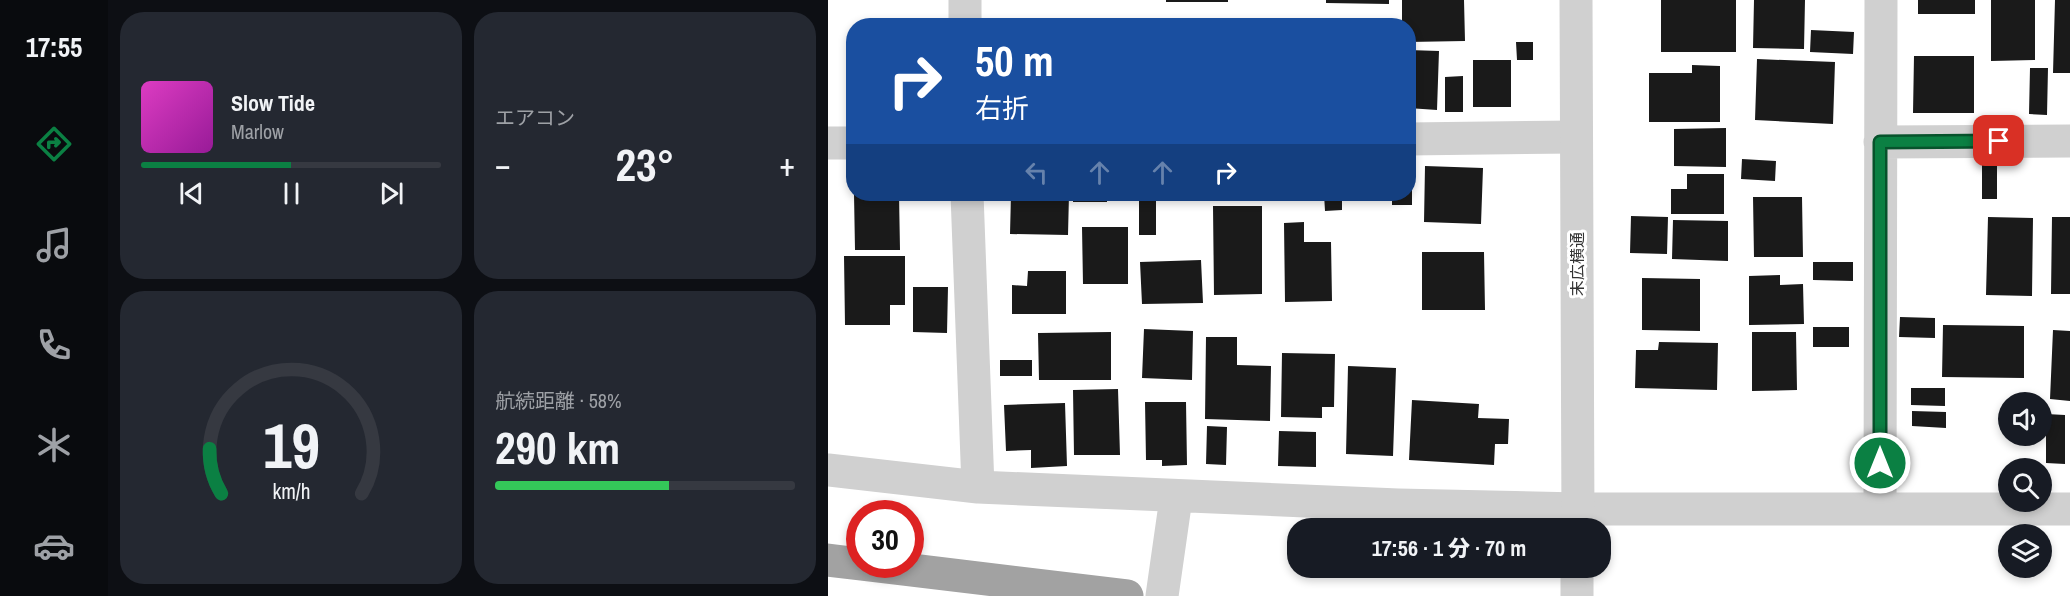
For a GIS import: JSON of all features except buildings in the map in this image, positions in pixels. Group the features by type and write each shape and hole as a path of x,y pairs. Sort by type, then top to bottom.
{"highway":[{"path":"828,560 846,562"},
{"path":"924,572 1127,596"}],"street":[{"path":"964,0 964,18"},
{"name":"末広横通","path":"1576,0 1578,518"},
{"path":"1880,509 1881,0"},
{"path":"1416,138 1576,137"},
{"path":"1880,142 2070,141"},
{"path":"828,143 846,143"},
{"path":"967,201 978,487"},
{"path":"828,470 978,487 1578,518 1880,509 2070,509"},
{"path":"1162,596 1176,498"},
{"path":"1576,596 1577,578"}],"route":[{"path":"1880,463 1880,142 1999,141"}]}
